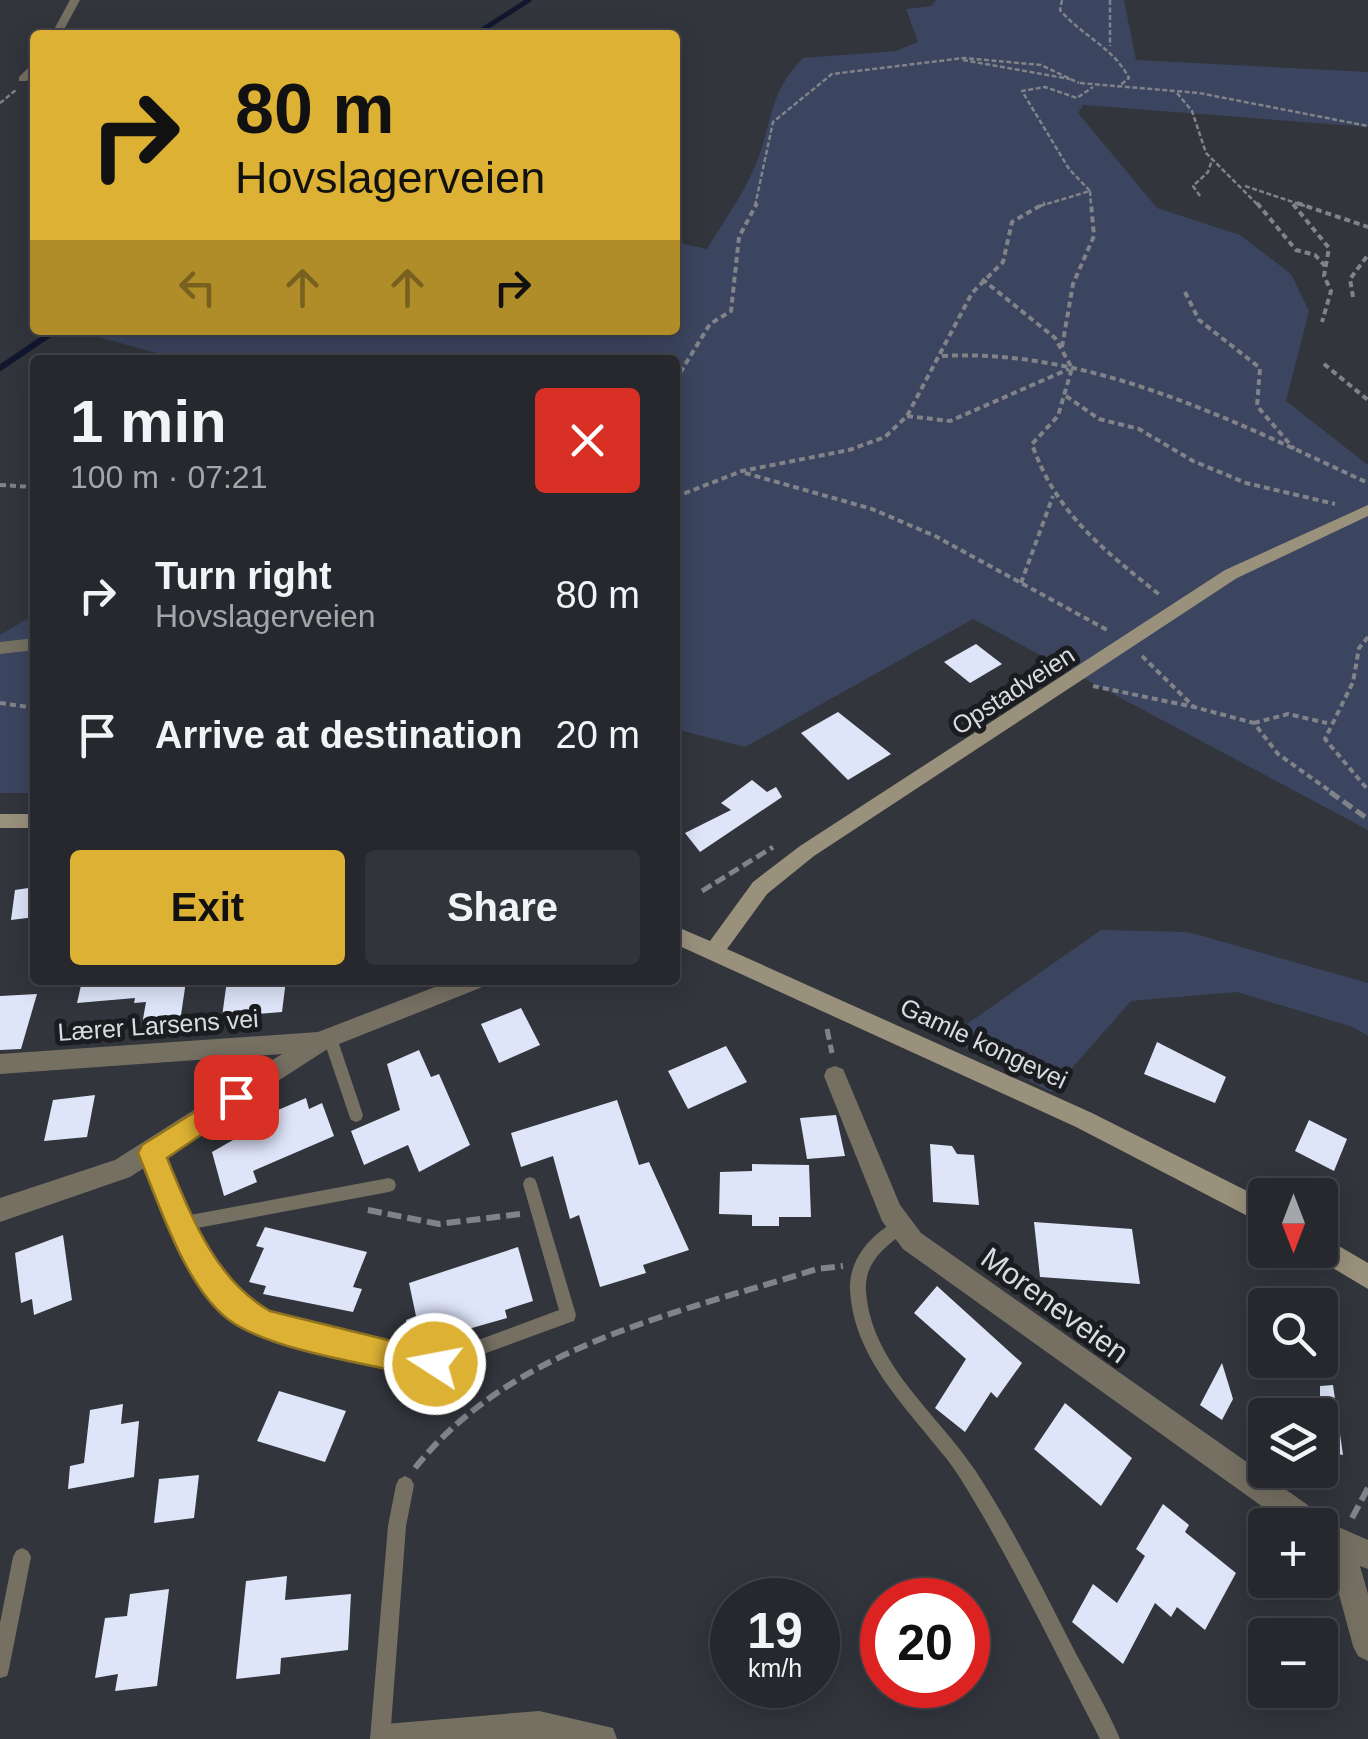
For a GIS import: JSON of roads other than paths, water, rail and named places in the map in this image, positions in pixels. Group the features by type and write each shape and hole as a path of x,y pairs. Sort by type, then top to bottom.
{"street":[{"path":"59,30 75,0"},
{"path":"23,79 30,70"},
{"name":"Opstadveien","path":"714,950 748,902 785,867 1262,556 1368,510"},
{"path":"0,648 30,645"},
{"path":"0,821 30,821"},
{"name":"Gamle kongevei","path":"680,938 1084,1120 1248,1204"},
{"path":"0,1210 122,1169 326,1040 464,985"},
{"name":"Lærer Larsens vei","path":"0,1064 326,1040"},
{"name":"Moreneveien","path":"836,1076 891,1213 901,1226 947,1268 1288,1508"},
{"path":"1338,1258 1368,1278"},
{"path":"1338,1540 1368,1555"},
{"path":"1338,1561 1368,1646"},
{"path":"383,1739 506,1734 539,1726 602,1739"}],"lane":[{"path":"326,1040 356,1115"},
{"path":"151,1153 181,1224 217,1288 239,1309 265,1324 435,1364 568,1315 530,1184"},
{"path":"181,1224 389,1186"},
{"path":"901,1226 871,1248 860,1263 858,1291 864,1320 897,1388 968,1474 1110,1739"},
{"path":"383,1739 397,1526 405,1485"},
{"path":"0,1669 22,1558"}],"waterway":[{"path":"482,30 529,0"},
{"path":"0,368 49,335"}]}
